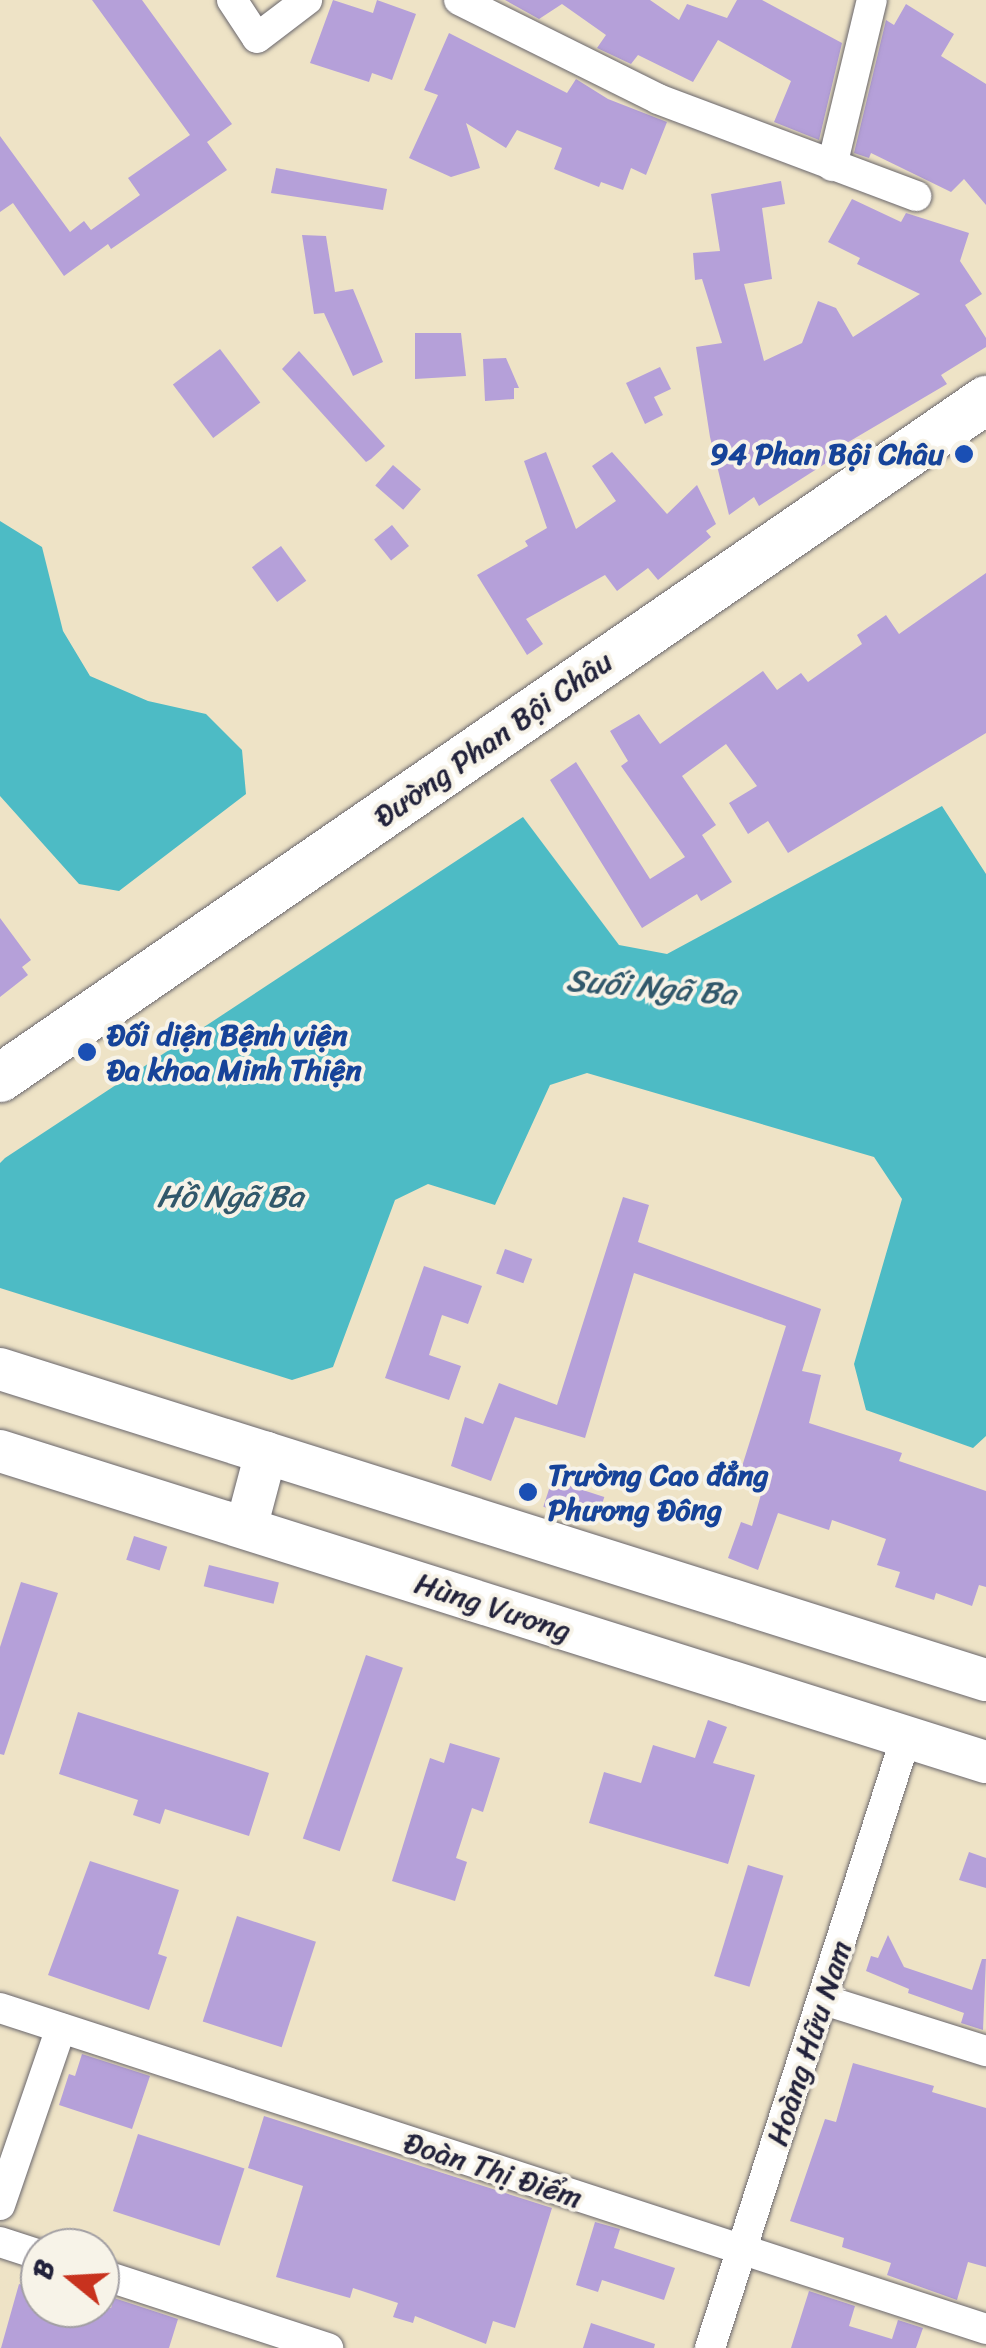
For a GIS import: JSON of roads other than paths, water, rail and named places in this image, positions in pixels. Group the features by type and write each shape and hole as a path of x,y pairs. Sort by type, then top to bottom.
{"main road":[{"name":"Đường Phan Bội Châu","path":"0,1078 986,400"},
{"path":"0,1369 986,1680"},
{"name":"Hùng Vương","path":"0,1451 986,1762"},
{"path":"246,1528 266,1453"}],"street":[{"path":"232,0 257,38 307,0"},
{"path":"459,0 658,98 916,196"},
{"path":"832,166 872,0"},
{"name":"Hoàng Hữu Nam","path":"710,2348 906,1737"},
{"path":"824,2000 986,2051"},
{"name":"Đoàn Thị Điểm","path":"0,2008 986,2330"},
{"path":"0,2205 61,2028"},
{"path":"120,2280 328,2348"}],"water":[{"path":"0,521 42,547 63,631 90,676 148,701 206,714 242,750 246,794 119,891 79,884 0,796"},
{"name":"Hồ Ngã Ba","path":"942,806 986,874 986,1436 973,1448 866,1410 854,1364 902,1199 874,1157 587,1073 550,1085 495,1205 428,1184 395,1200 333,1367 292,1380 0,1288 0,1163 5,1158 523,817 619,945 667,954"}],"place":[{"name":"94 Phan Bội Châu","path":"964,454"},
{"name":"Đối diện Bệnh viện Đa khoa Minh Thiện","path":"87,1052"},
{"name":"Trường Cao đẳng Phương Đông","path":"528,1492"}],"water label":[{"name":"Suối Ngã Ba","path":"651,988"}]}
